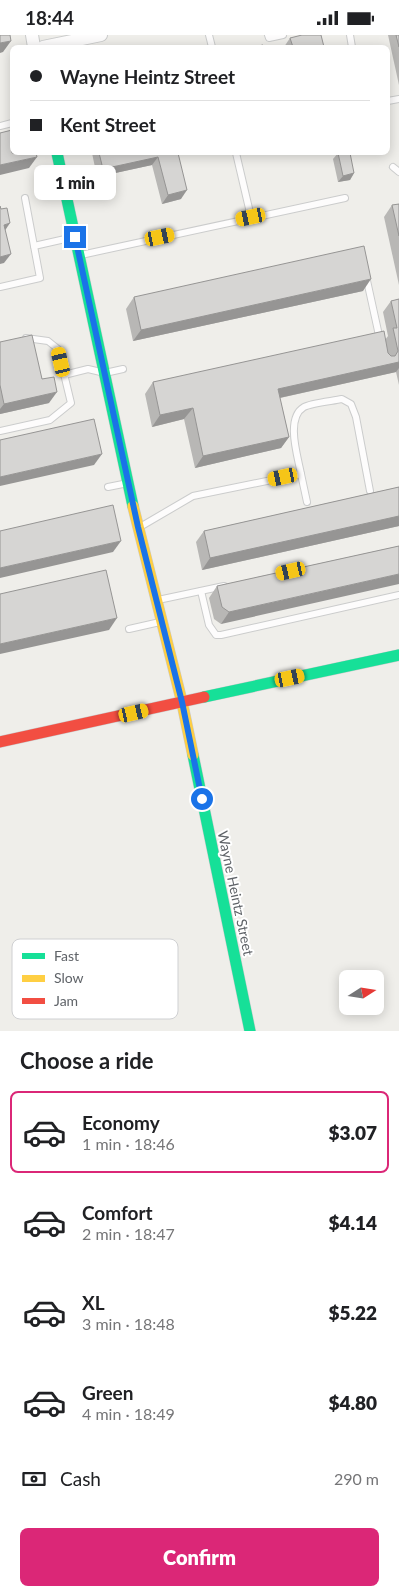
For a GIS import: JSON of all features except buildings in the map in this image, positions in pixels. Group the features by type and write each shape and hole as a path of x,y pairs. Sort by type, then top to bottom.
{"street":[{"path":"52,45 97,35"},
{"name":"Wayne Heintz Street","path":"57,155 138,527 158,600 182,702 250,1031"},
{"path":"0,742 399,655"}],"lane":[{"path":"268,35 269,38 283,35"},
{"path":"236,155 251,217"},
{"path":"393,167 399,171"},
{"path":"0,287 40,278 25,198"},
{"path":"79,256 345,198"},
{"path":"34,246 75,237"},
{"path":"365,270 381,344"},
{"path":"0,431 50,420 71,403 58,349 48,341 28,337 19,339"},
{"path":"64,375 88,369 105,373 123,369"},
{"path":"307,502 293,429 297,416 304,407 342,399 351,404 356,417 370,491"},
{"path":"138,527 193,496 300,473"},
{"path":"108,487 129,483"},
{"path":"158,600 230,584"},
{"path":"201,591 209,625 216,635 399,595"},
{"path":"130,629 162,622"}],"traffic: fast":[{"path":"57,155 133,506"},
{"path":"204,697 399,655"},
{"path":"193,755 250,1031"}],"traffic: slow":[{"path":"133,506 182,702 193,755"}],"traffic: jam":[{"path":"0,742 204,697"}],"route":[{"path":"75,237 138,527 158,600 182,702 202,799"}]}
